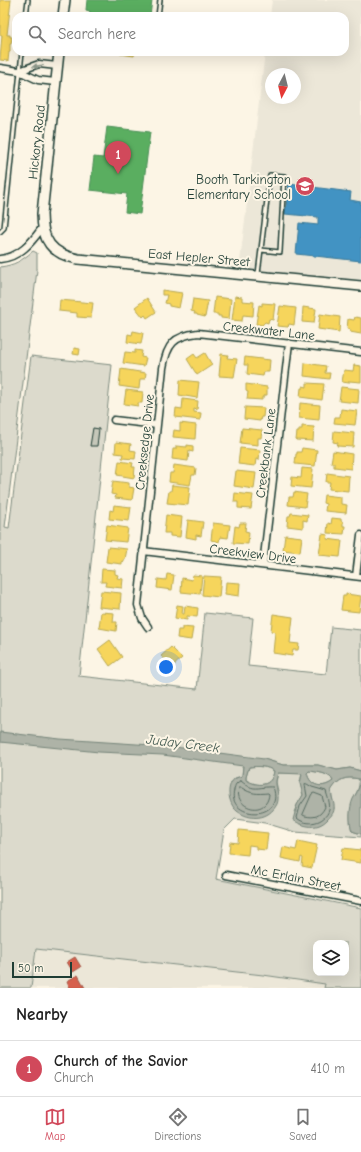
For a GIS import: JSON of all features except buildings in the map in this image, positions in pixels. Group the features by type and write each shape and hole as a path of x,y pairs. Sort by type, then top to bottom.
{"street":[{"path":"64,12 65,0"},
{"name":"Hickory Road","path":"43,231 42,214 58,56"},
{"path":"19,71 39,64 57,66"},
{"path":"0,68 19,71 38,80 56,82"},
{"path":"0,259 18,254 43,231"},
{"name":"East Hepler Street","path":"43,231 48,243 54,249 61,254 71,257 361,286"},
{"name":"Creekwater Lane","path":"175,337 198,333 361,352"},
{"name":"Creeksedge Drive","path":"148,627 142,618 138,605 143,551 164,361 175,337"},
{"name":"Creekbank Lane","path":"263,565 289,343"},
{"path":"114,420 157,425"},
{"path":"359,577 361,535"},
{"name":"Creekview Drive","path":"143,551 359,577"},
{"name":"Mc Erlain Street","path":"226,875 361,900"}],"lane":[{"path":"26,12 28,0"},
{"path":"158,12 160,0"},
{"path":"0,232 4,228 21,56"},
{"path":"258,276 261,250 270,175 284,176 280,252 261,250"}],"shaded area":[{"name":"Booth Tarkington Elementary School","path":"272,0 361,0 361,280 239,270 265,56 349,56 349,12 270,12"},
{"path":"33,251 37,253 37,270 5,527 9,528 31,356 112,365 79,676 197,689 205,613 253,618 248,666 326,674 331,627 361,630 361,771 350,768 337,770 318,765 283,765 264,759 243,766 242,776 235,778 231,783 278,791 276,782 278,773 302,773 300,783 303,795 294,812 334,809 331,790 334,786 346,778 359,779 358,788 351,808 350,819 352,831 361,834 361,837 295,832 265,823 235,819 224,830 216,879 361,908 361,988 324,988 325,984 263,975 36,949 31,988 0,988 0,267 14,264"},
{"path":"249,767 268,768 274,771 273,776 267,783 255,784 246,780"},
{"path":"309,771 319,772 329,776 333,781 329,784 321,786 314,784 307,773"},
{"path":"35,949 263,975 325,984 324,988 31,988"}],"water":[{"path":"0,732 60,739 167,746 264,759 283,765 318,765 337,770 350,768 361,771 361,834 352,831 350,819 353,799 359,787 359,779 346,778 339,781 331,791 334,807 333,813 328,819 319,825 306,826 293,820 297,805 303,795 300,783 302,774 278,773 276,782 278,796 277,804 274,809 264,816 253,817 237,811 232,804 229,794 230,785 236,778 242,776 243,766 163,755 99,752 0,742","holes":["249,767 268,768 274,771 273,776 267,783 255,784 246,780","309,771 319,772 329,776 333,781 329,784 321,786 314,784 307,773"]}],"place":[{"name":"Church of the Savior","path":"118,174"},
{"name":"Booth Tarkington Elementary School","path":"305,186"}],"water label":[{"name":"Juday Creek","path":"183,743"}]}
